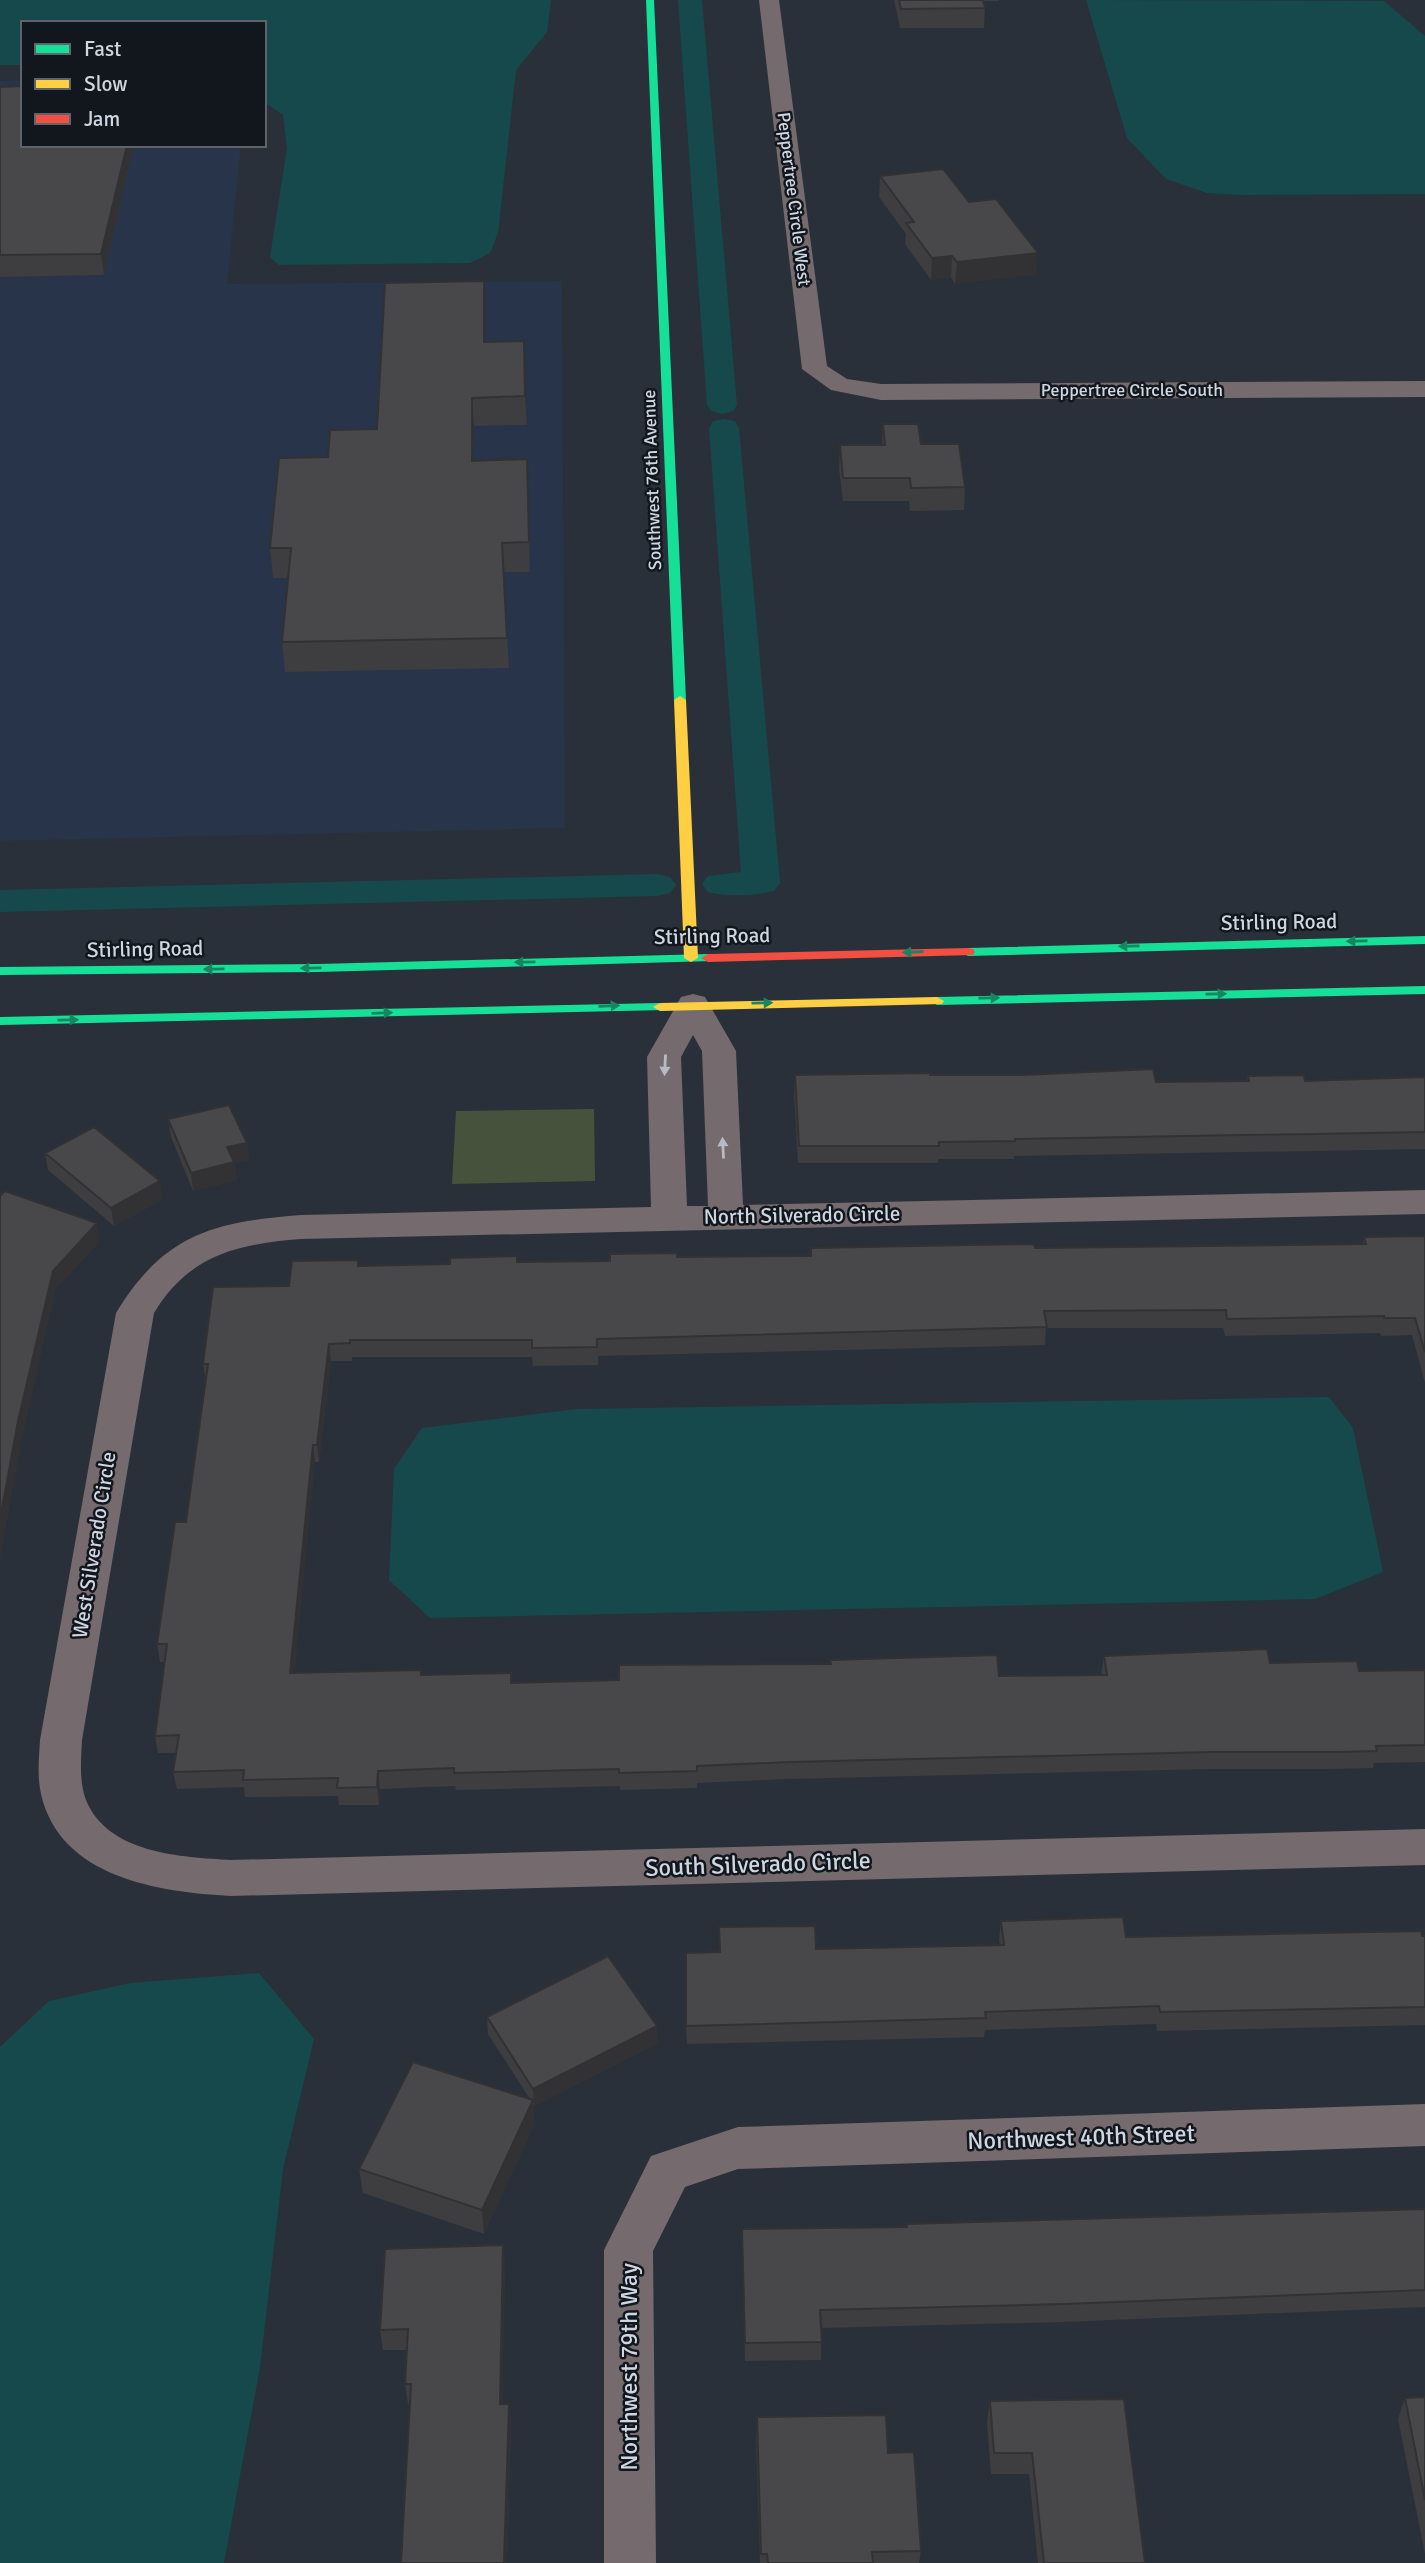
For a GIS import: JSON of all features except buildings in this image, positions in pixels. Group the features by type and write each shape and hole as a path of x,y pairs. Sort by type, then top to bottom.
{"main road":[{"name":"Southwest 76th Avenue","path":"650,0 691,958"},
{"name":"Stirling Road","path":"5,973 318,968 1425,940"},
{"path":"738,975 794,955"},
{"path":"0,1021 701,997 1425,990"}],"street":[{"name":"Peppertree Circle West","path":"769,0 815,369 840,385"},
{"name":"Peppertree Circle South","path":"840,385 881,392 1425,388"},
{"path":"701,997 719,1051 726,1216"},
{"path":"669,1217 664,1057 701,997"},
{"name":"North Silverado Circle","path":"184,1255 224,1238 273,1228 1425,1202"},
{"name":"West Silverado Circle","path":"97,1843 77,1824 64,1799 59,1769 61,1740 130,1330 135,1313 155,1280 184,1255"},
{"name":"South Silverado Circle","path":"97,1843 124,1859 156,1872 231,1878 1425,1847"},
{"name":"Northwest 40th Street","path":"738,2148 1425,2126"},
{"name":"Northwest 79th Way","path":"629,2563 628,2250 668,2171 738,2148"}],"shaded area":[{"path":"0,0 551,0 547,32 516,70 498,233 490,253 470,263 279,265 270,257 287,148 283,115 266,103 266,21 21,21 21,65 0,65"},
{"path":"1086,0 1384,1 1425,36 1425,194 1240,195 1207,193 1166,179 1127,138"},
{"path":"0,81 21,81 21,147 241,147 227,284 562,281 565,828 0,841"},
{"path":"594,1109 595,1181 452,1184 456,1111"},
{"path":"1329,1397 1353,1428 1383,1572 1315,1599 430,1618 389,1580 394,1469 422,1428 577,1409"},
{"path":"259,1973 314,2039 283,2169 260,2367 224,2563 0,2563 0,2047 49,2001 130,1983"}],"waterway":[{"path":"690,0 722,405"},
{"path":"721,884 761,883 724,428"},
{"path":"0,901 657,885"}],"traffic: fast":[{"path":"650,0 680,700"},
{"path":"968,952 1425,940"},
{"path":"0,971 318,968 708,958"},
{"path":"937,1001 1425,990"},
{"path":"0,1021 660,1007"}],"traffic: slow":[{"path":"680,700 691,958"},
{"path":"660,1007 937,1001"}],"traffic: jam":[{"path":"708,958 968,952"}]}
